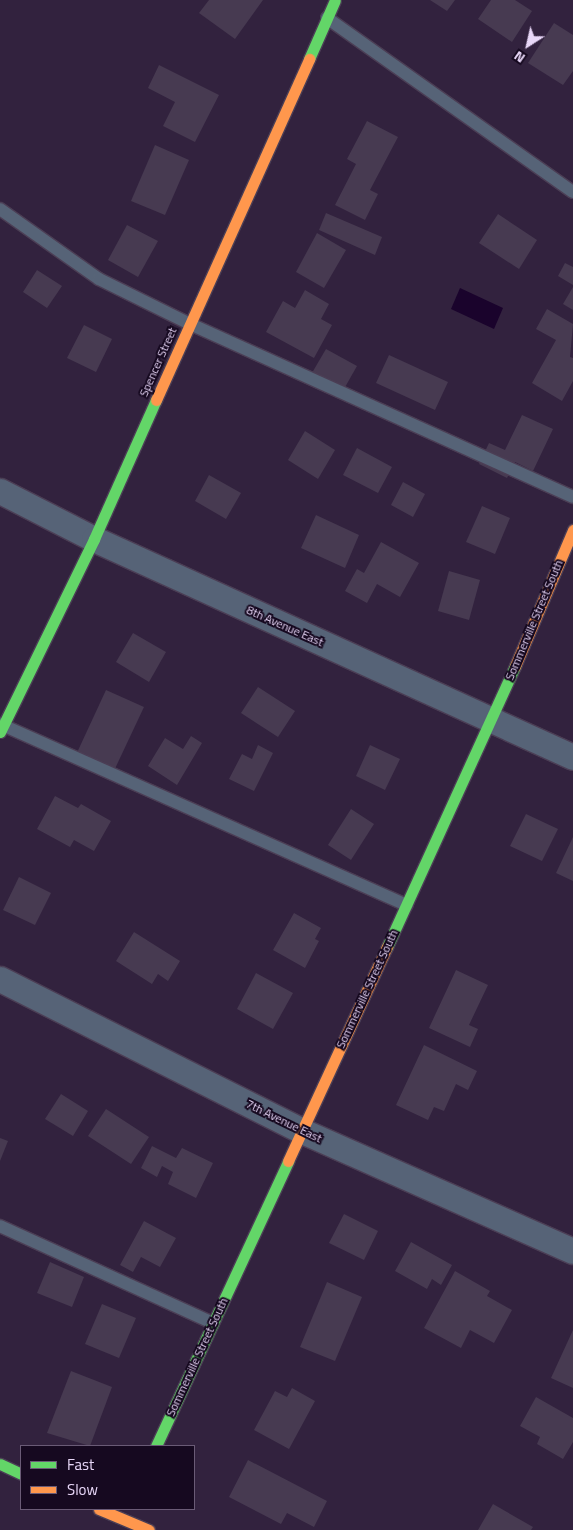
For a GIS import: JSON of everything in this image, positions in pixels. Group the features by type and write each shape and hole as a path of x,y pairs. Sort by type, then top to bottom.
{"street":[{"name":"Spencer Street","path":"1,727 94,539 335,0"},
{"name":"8th Avenue East","path":"0,491 94,539 573,757"},
{"name":"Sommerville Street South","path":"156,1445 492,720 573,530"},
{"name":"7th Avenue East","path":"0,979 302,1131 573,1252"},
{"path":"0,1464 20,1474"},
{"path":"101,1510 149,1530"}],"lane":[{"path":"327,18 573,192"},
{"path":"0,210 99,279 190,324 573,497"},
{"path":"1,727 406,905"},
{"path":"0,1226 213,1323"}],"shaded area":[{"path":"460,288 503,308 494,329 451,309"}],"building":[{"path":"209,0 263,0 235,39 199,13"},
{"path":"430,0 455,0 447,11"},
{"path":"491,0 515,0 532,11 512,42 478,19"},
{"path":"554,23 573,35 573,71 563,85 528,63"},
{"path":"159,65 219,95 195,142 163,126 175,102 148,88"},
{"path":"367,121 398,137 370,190 378,194 365,220 335,205 356,164 347,159"},
{"path":"155,145 189,160 165,215 131,201"},
{"path":"326,213 382,237 375,255 319,230"},
{"path":"498,214 537,240 519,269 479,243"},
{"path":"127,225 158,241 138,277 108,260"},
{"path":"317,233 346,250 324,288 296,272"},
{"path":"565,263 573,267 573,285 558,276"},
{"path":"37,270 62,286 47,308 23,292"},
{"path":"573,287 573,310 563,304"},
{"path":"305,290 329,304 321,319 332,325 314,358 266,332 283,301 295,308"},
{"path":"547,309 573,324 570,357 573,358 573,381 562,401 532,383 556,340 536,329"},
{"path":"84,325 112,339 96,372 67,358"},
{"path":"326,349 357,366 340,396 309,378"},
{"path":"389,355 448,382 435,410 376,383"},
{"path":"522,415 553,429 533,471 515,462 507,478 479,464 489,443 505,450"},
{"path":"305,431 335,450 318,479 288,460"},
{"path":"357,448 392,467 378,493 343,475"},
{"path":"209,475 241,493 226,519 195,501"},
{"path":"403,482 425,494 413,517 391,505"},
{"path":"482,506 510,518 495,554 466,542"},
{"path":"316,515 359,535 345,568 301,548"},
{"path":"381,542 419,563 400,597 377,584 367,603 345,591 357,569 364,573"},
{"path":"449,571 480,580 469,620 438,611"},
{"path":"133,633 166,652 149,682 116,662"},
{"path":"258,687 295,711 278,737 241,713"},
{"path":"106,690 144,707 112,775 75,757"},
{"path":"191,736 202,743 177,785 148,766 165,738 183,749"},
{"path":"258,745 273,753 254,791 229,779 242,754 252,759"},
{"path":"370,745 400,759 385,790 356,776"},
{"path":"55,796 78,808 81,804 111,821 94,851 74,840 70,847 37,829"},
{"path":"351,809 374,824 351,860 328,845"},
{"path":"526,814 558,829 542,861 510,846"},
{"path":"573,837 573,881 556,873"},
{"path":"19,877 51,893 35,925 3,910"},
{"path":"294,913 321,928 315,939 319,941 305,968 273,950"},
{"path":"134,932 180,961 168,981 158,974 152,984 116,961"},
{"path":"456,970 488,985 469,1025 478,1029 470,1047 429,1028"},
{"path":"256,973 293,993 273,1029 237,1009"},
{"path":"424,1045 477,1071 468,1090 456,1084 444,1111 434,1107 428,1120 396,1105"},
{"path":"61,1094 88,1111 73,1136 45,1119"},
{"path":"106,1109 149,1137 131,1164 88,1136"},
{"path":"0,1138 8,1141 0,1161"},
{"path":"152,1146 176,1158 182,1148 213,1163 196,1198 168,1184 173,1172 162,1166 157,1177 141,1168"},
{"path":"344,1214 378,1231 364,1260 329,1243"},
{"path":"144,1221 176,1238 160,1267 141,1257 133,1272 120,1265"},
{"path":"411,1242 452,1265 441,1285 432,1279 427,1289 395,1271"},
{"path":"50,1262 84,1277 72,1307 37,1293"},
{"path":"455,1271 490,1291 487,1296 512,1310 494,1343 470,1330 461,1348 424,1328"},
{"path":"327,1282 362,1297 335,1361 300,1347"},
{"path":"102,1304 136,1318 119,1358 85,1344"},
{"path":"573,1330 573,1388 551,1378"},
{"path":"71,1371 112,1387 90,1445 47,1433"},
{"path":"292,1388 315,1401 289,1449 254,1430 275,1391 287,1397"},
{"path":"536,1397 573,1418 573,1442 563,1459 537,1444 540,1437 520,1426"},
{"path":"248,1460 327,1501 314,1527 287,1513 281,1524 229,1497"},
{"path":"493,1504 533,1527 531,1530 478,1530"}],"traffic: fast":[{"path":"309,59 335,0"},
{"path":"0,732 94,539 156,400"},
{"path":"387,947 515,666"},
{"path":"156,1445 288,1161"},
{"path":"0,1464 20,1474"}],"traffic: slow":[{"path":"156,400 309,59"},
{"path":"515,666 573,530"},
{"path":"288,1161 387,947"},
{"path":"101,1510 149,1530"}]}
